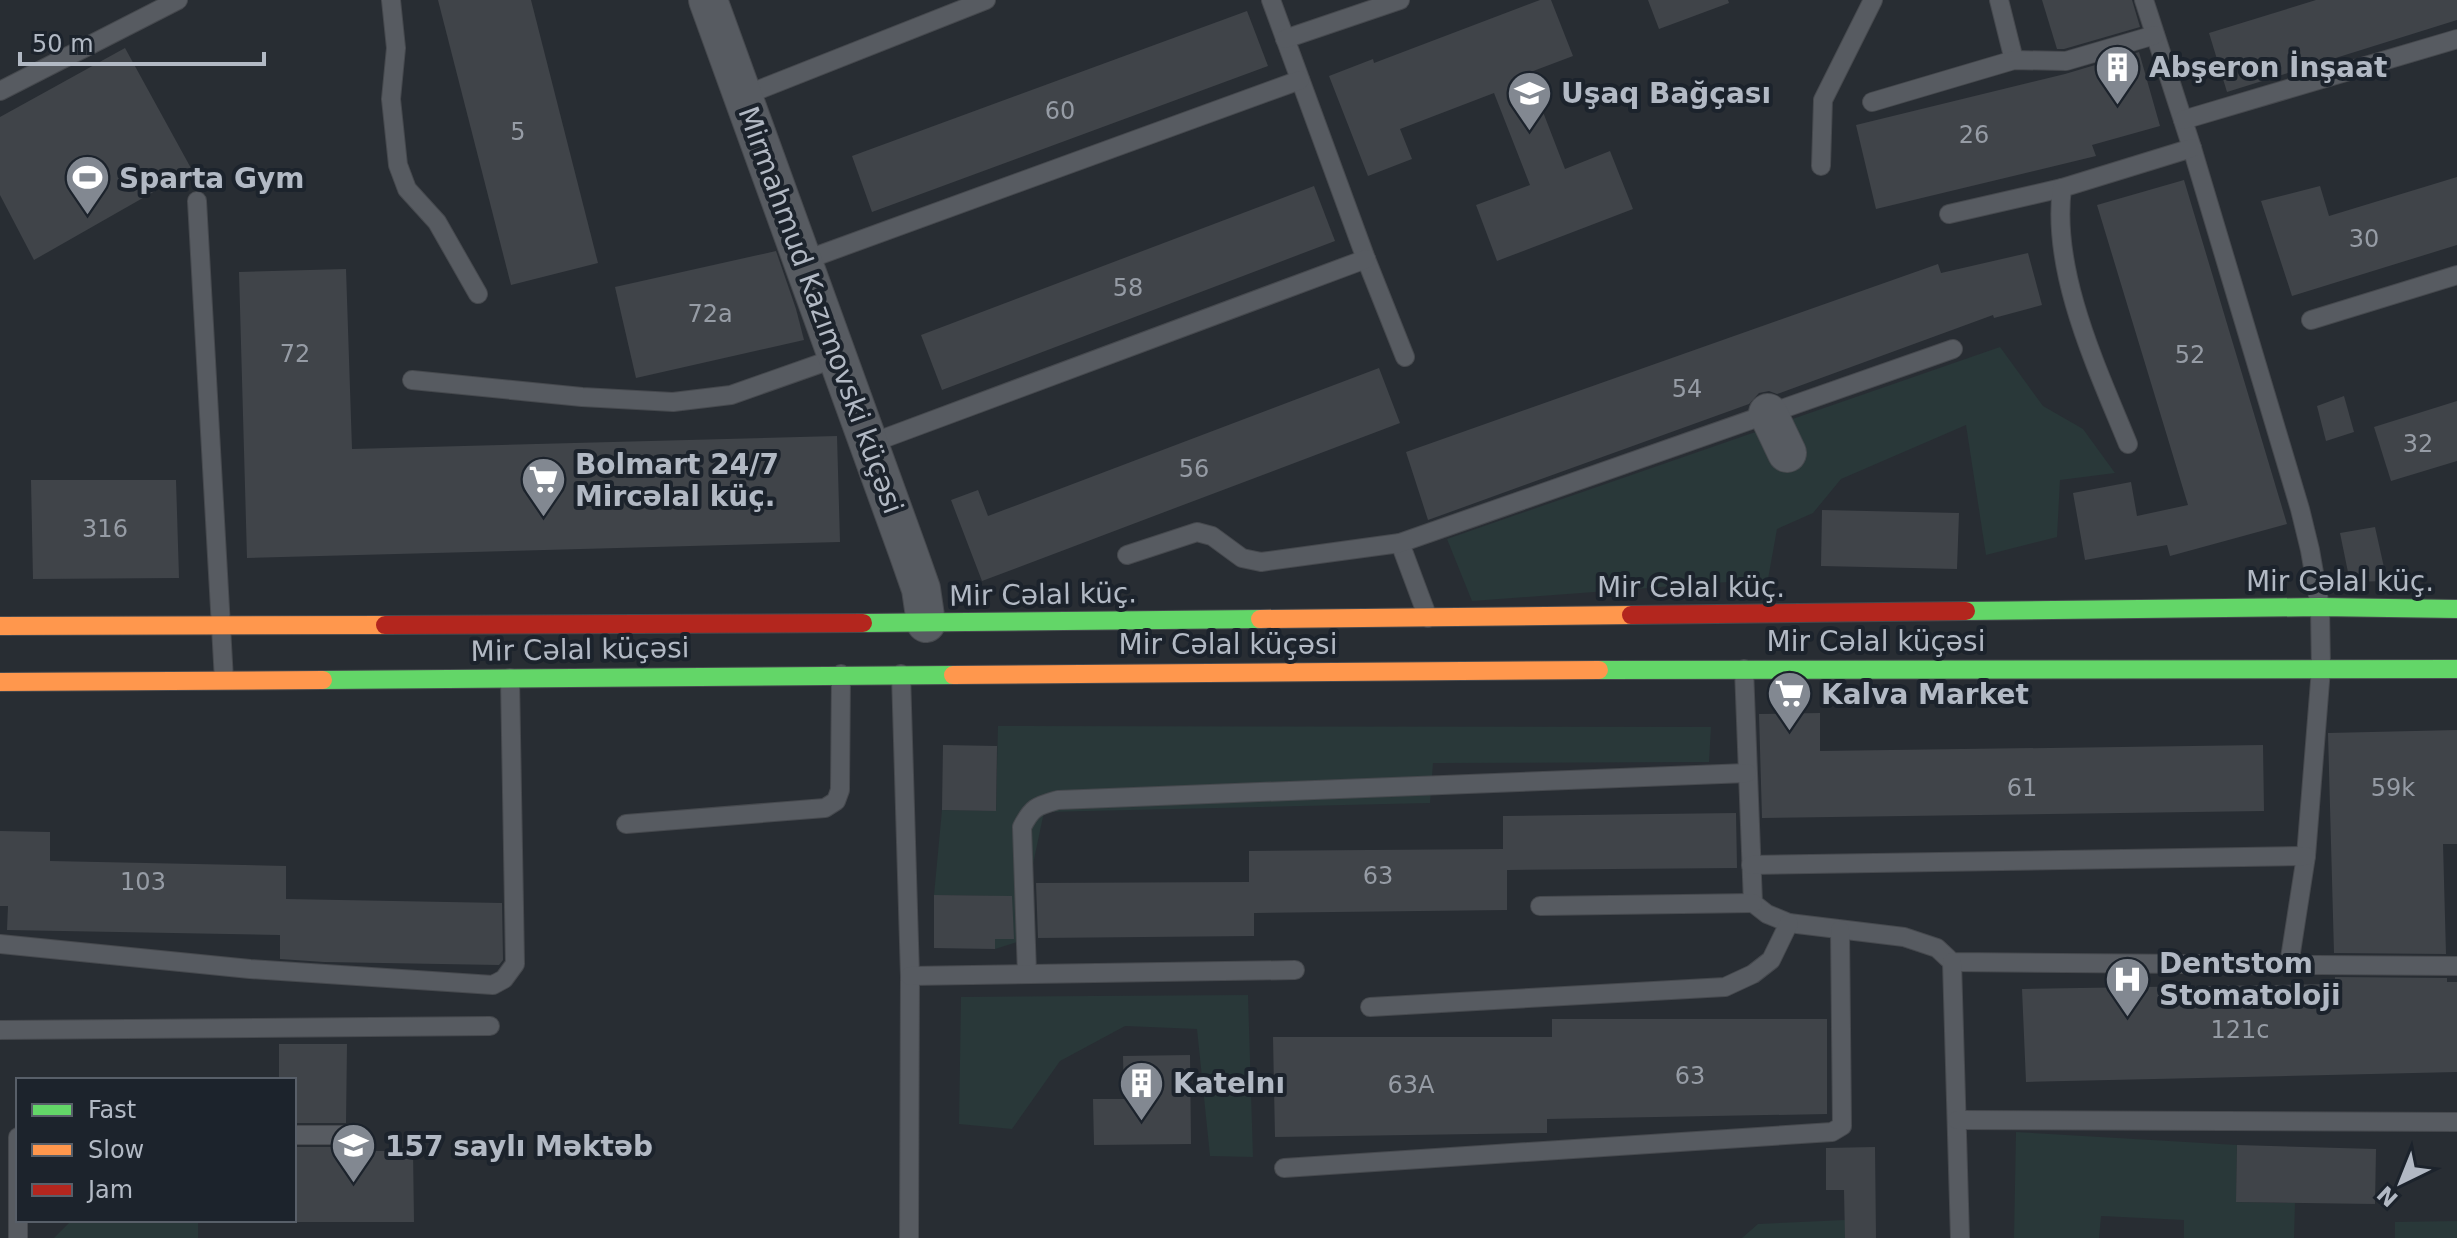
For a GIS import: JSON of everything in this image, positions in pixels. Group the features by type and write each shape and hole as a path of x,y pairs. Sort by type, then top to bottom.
{"street":[{"name":"Mirmahmud Kazımovski küçəsi","path":"708,0 921,589 926,629"},
{"path":"1768,413 1787,453"},
{"name":"Mir Cəlal küç.","path":"926,629 1428,618 2320,607 2457,609"},
{"name":"Mir Cəlal küçəsi","path":"0,626 926,629"},
{"name":"Mir Cəlal küçəsi","path":"0,682 901,674 927,668 2457,669"}],"lane":[{"path":"0,91 178,0"},
{"path":"391,0 396,48 391,99 398,165 407,189 437,222 478,294"},
{"path":"743,96 986,0"},
{"path":"1271,0 1405,357"},
{"path":"1285,39 1400,0"},
{"path":"1821,166 1823,100 1873,0"},
{"path":"1999,0 2014,60"},
{"path":"2144,0 2192,148 2300,509 2320,607 2321,669 2306,856 2289,965"},
{"path":"1872,102 2014,60 2066,61 2155,35"},
{"path":"2183,120 2457,39"},
{"path":"803,261 1300,80"},
{"path":"1949,214 2062,188 2192,148"},
{"path":"2062,188 2059,207 2067,278 2085,337 2128,444"},
{"path":"197,201 224,680"},
{"path":"869,444 1366,259"},
{"path":"2311,320 2457,275"},
{"path":"1127,555 1197,532 1212,536 1242,558 1261,562 1400,543 1953,349"},
{"path":"412,380 582,397 673,402 731,395 836,358"},
{"path":"1400,543 1428,618"},
{"path":"1744,669 1753,903"},
{"path":"626,824 825,808 836,801 840,790 841,674"},
{"path":"901,674 910,976 909,1238"},
{"path":"0,944 250,969 493,985 504,979 515,964 510,678"},
{"path":"1027,974 1022,827 1037,806 1058,800 1747,773"},
{"path":"1751,865 2306,856"},
{"path":"1540,906 1753,903 1767,914 1789,923 1904,937 1937,948 1952,962 2457,966"},
{"path":"1370,1007 1725,987 1753,974 1771,960 1789,923"},
{"path":"1284,1168 1832,1132 1842,1126 1840,930"},
{"path":"1952,962 1960,1238"},
{"path":"910,976 1295,970"},
{"path":"0,1030 490,1026"},
{"path":"1957,1120 2457,1122"},
{"path":"296,1135 356,1135"}],"shaded area":[{"path":"2000,347 2043,406 2083,429 2115,473 2060,480 2057,537 1986,555 1966,425 1841,479 1813,513 1777,529 1768,579 1472,601 1447,539"},
{"path":"998,726 1711,727 1709,762 1433,763 1430,803 1044,812 1029,883 1030,938 995,949 995,896 934,895 942,810 996,811"},
{"path":"1248,995 1253,1157 1210,1156 1197,1029 1125,1026 1060,1061 1012,1129 959,1124 961,997"},
{"path":"2016,1132 2237,1145 2236,1202 2295,1203 2294,1238 2184,1238 2184,1220 2101,1216 2099,1238 2014,1238"},
{"path":"1845,1220 1845,1238 1742,1238 1758,1224"},
{"path":"2457,1221 2457,1238 2395,1238 2395,1222"},
{"path":"70,1222 198,1222 198,1238 54,1238"}],"building":[{"path":"438,0 531,0 598,263 511,285"},
{"name":"Uşaq Bağçası","path":"1540,0 1551,0 1573,56 1528,73 1565,169 1610,151 1633,209 1497,261 1476,205 1530,185 1494,93 1400,129 1412,159 1368,176 1329,76 1373,59 1374,63"},
{"path":"1648,0 1728,0 1729,3 1659,29"},
{"path":"2042,0 2132,0 2140,27 2057,49"},
{"path":"2316,0 2457,0 2457,20 2227,92 2209,33"},
{"path":"1247,11 1268,66 872,212 852,156"},
{"path":"125,48 192,170 34,260 0,195 0,117"},
{"path":"2139,52 2160,126 2092,145 2096,156 1876,209 1856,125 2065,74"},
{"path":"2457,177 2457,245 2292,296 2261,201 2320,186 2329,216"},
{"path":"2184,180 2287,524 2170,556 2167,545 2085,560 2073,493 2131,482 2137,516 2188,505 2097,205"},
{"path":"1314,186 1335,241 942,390 921,335"},
{"path":"776,251 804,340 636,378 615,287"},
{"path":"2028,253 2042,305 1994,318 1993,315 1777,394 1769,391 1759,393 1749,404 1428,520 1406,452 1938,264 1941,273"},
{"path":"346,269 352,449 837,436 840,542 247,558 239,272"},
{"path":"1379,368 1400,423 982,581 951,500 978,490 988,516"},
{"path":"2344,396 2354,432 2326,441 2317,406"},
{"path":"2457,401 2457,461 2391,481 2374,427"},
{"path":"31,480 176,480 179,578 33,579"},
{"path":"1822,510 1959,513 1957,569 1821,566"},
{"path":"2375,527 2387,581 2350,582 2340,533"},
{"path":"1820,713 1820,751 2263,745 2264,811 1762,818 1759,714"},
{"path":"2457,730 2457,844 2443,844 2446,954 2334,953 2328,733"},
{"path":"943,745 997,746 996,811 942,810"},
{"path":"1736,813 1737,868 1507,870 1507,910 1254,913 1254,936 1038,938 1036,883 1249,882 1249,851 1503,849 1503,816"},
{"path":"0,831 50,832 50,861 286,866 286,899 502,903 503,960 499,965 324,962 280,959 280,935 7,930 8,906 0,906"},
{"path":"934,895 1012,896 1014,939 995,939 995,949 934,948"},
{"path":"2335,977 2447,978 2447,982 2457,982 2457,1072 2026,1082 2022,989 2335,984"},
{"path":"1552,1019 1827,1019 1827,1114 1547,1119 1547,1133 1275,1137 1273,1037 1552,1037"},
{"path":"279,1044 347,1044 346,1123 296,1123 296,1078 279,1078"},
{"name":"Katelnı","path":"1190,1055 1191,1144 1094,1145 1093,1099 1124,1099 1123,1056"},
{"path":"2237,1145 2376,1149 2375,1204 2236,1202"},
{"name":"157 saylı Məktəb","path":"296,1147 413,1151 414,1222 296,1222"},
{"path":"1875,1147 1876,1238 1845,1238 1844,1190 1826,1190 1826,1148"}],"traffic: fast":[{"path":"1966,611 2320,607 2457,609"},
{"path":"863,623 1260,619"},
{"path":"1599,670 2457,669"},
{"path":"323,680 953,675"}],"traffic: slow":[{"path":"1260,619 1631,615"},
{"path":"0,626 385,625"},
{"path":"953,675 1599,670"},
{"path":"0,682 323,680"}],"traffic: jam":[{"path":"1631,615 1966,611"},
{"path":"385,625 863,623"}],"place":[{"name":"Abşeron İnşaat","path":"2118,106"},
{"name":"Uşaq Bağçası","path":"1530,132"},
{"name":"Sparta Gym","path":"88,217"},
{"name":"Bolmart 24/7 Mircәlal küç.","path":"544,519"},
{"name":"Kalva Market","path":"1790,733"},
{"name":"Dentstom Stomatoloji","path":"2128,1018"},
{"name":"Katelnı","path":"1142,1122"},
{"name":"157 saylı Məktəb","path":"354,1185"}]}
